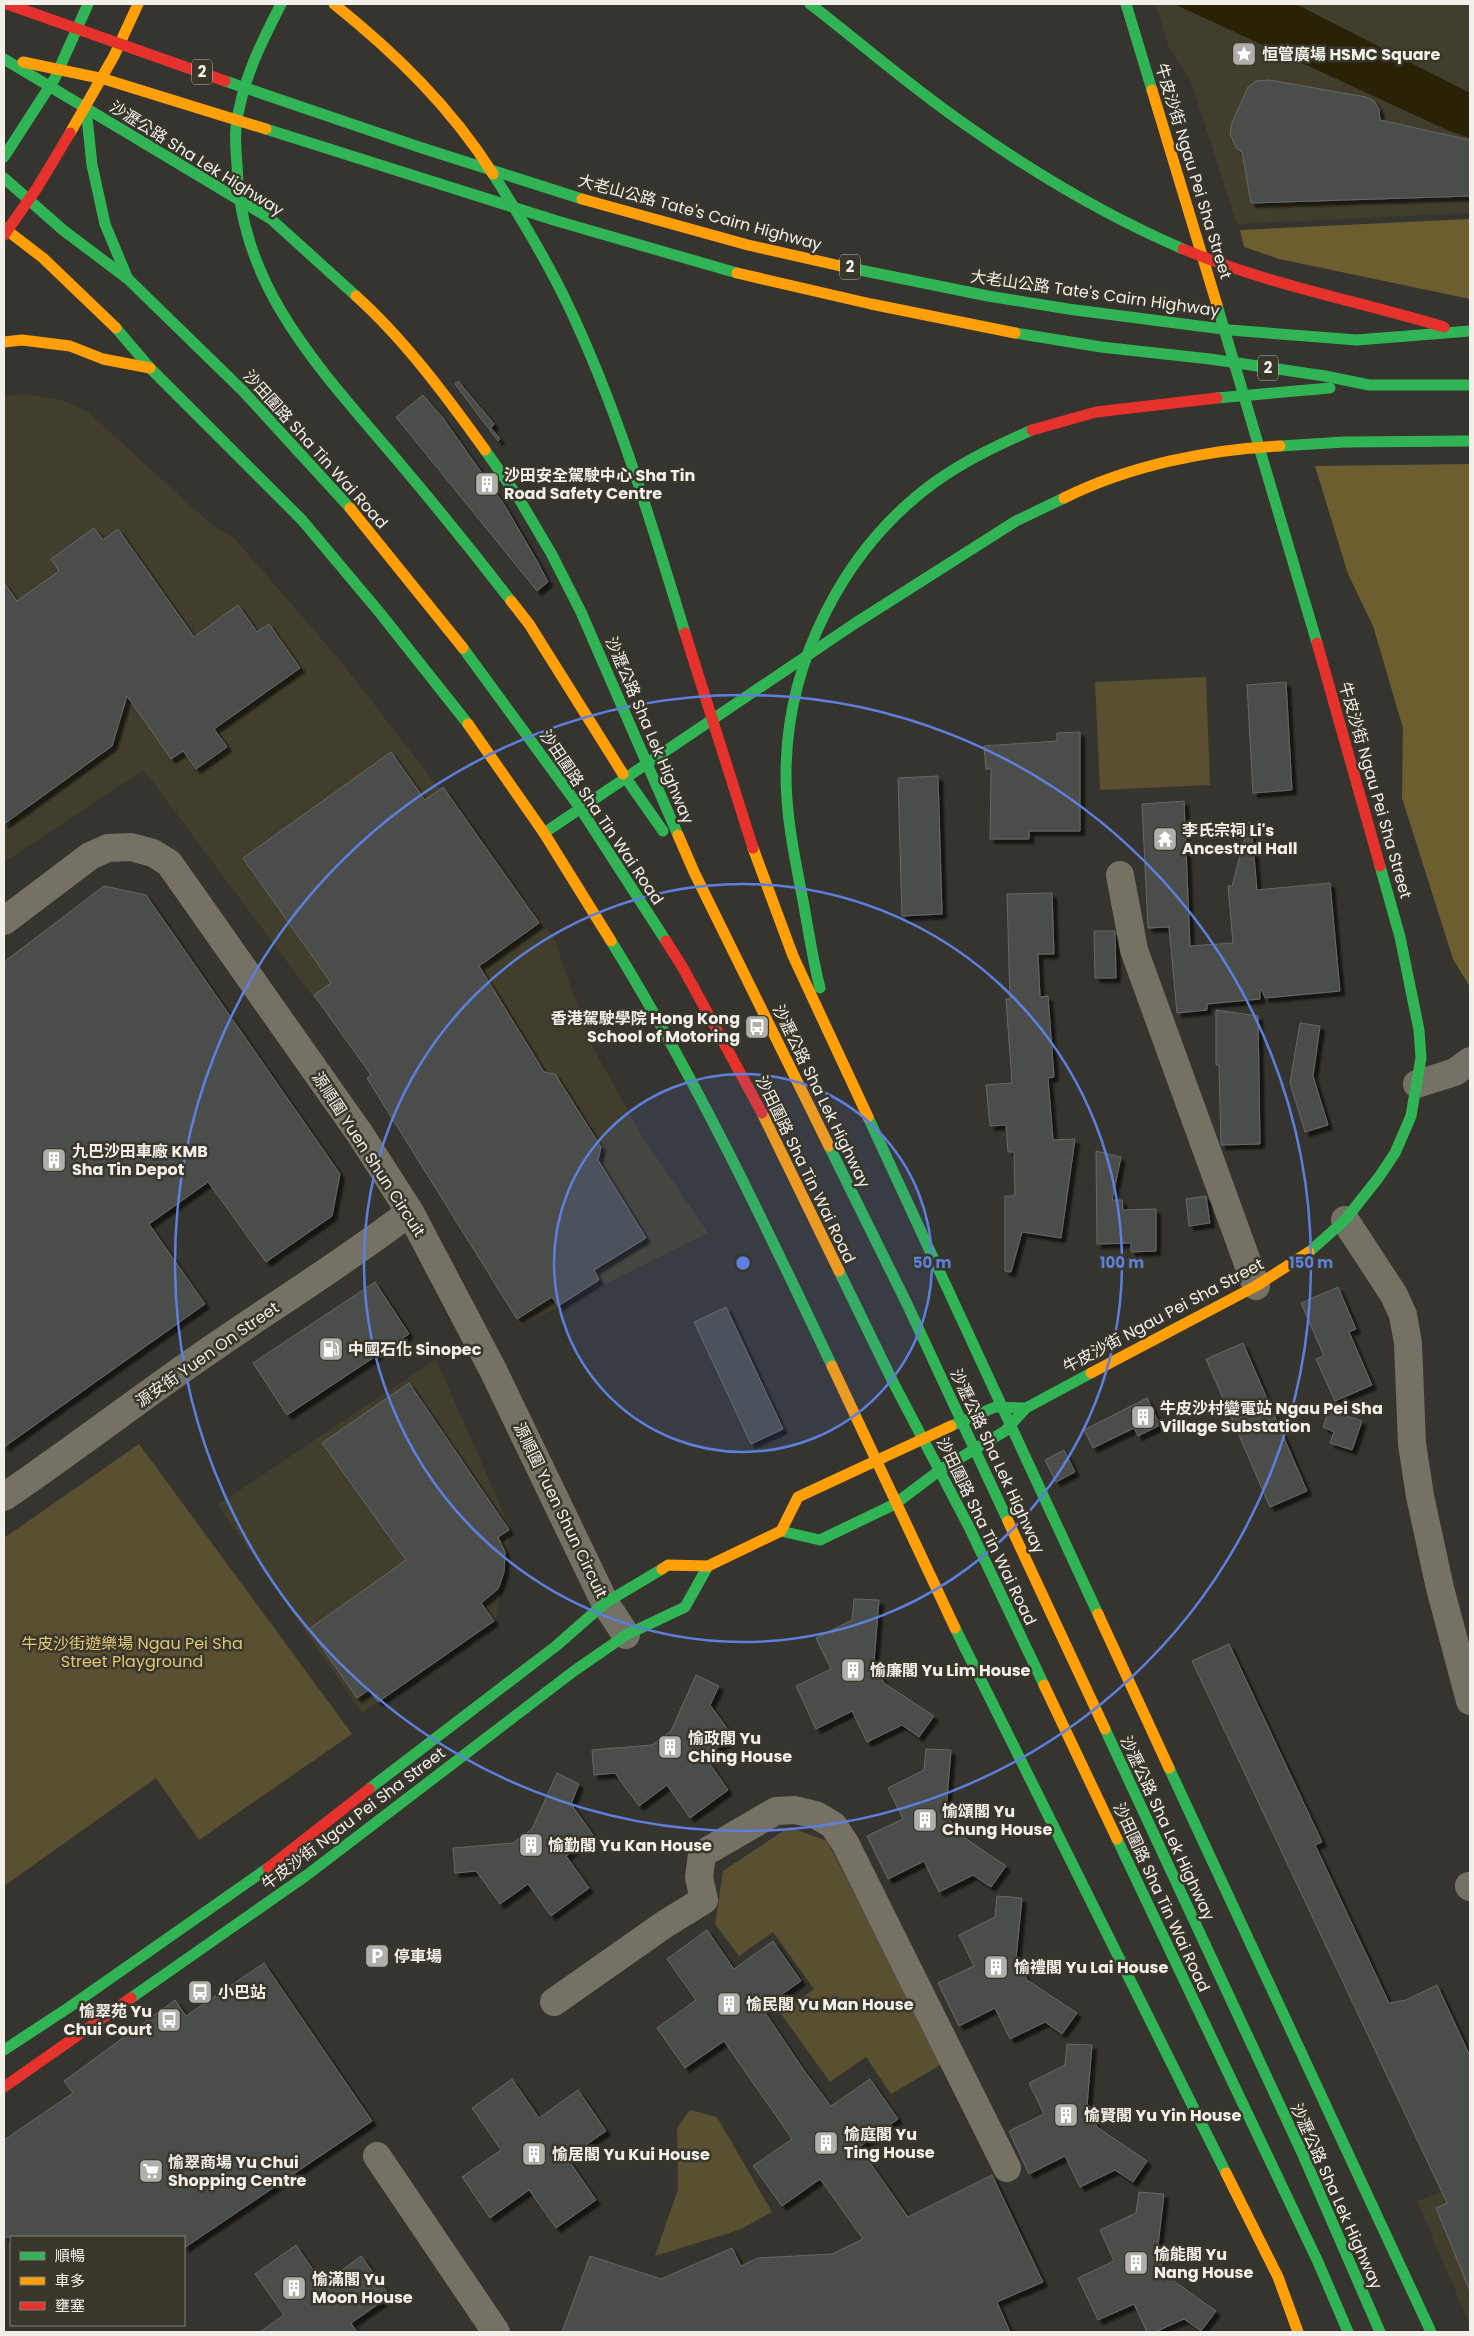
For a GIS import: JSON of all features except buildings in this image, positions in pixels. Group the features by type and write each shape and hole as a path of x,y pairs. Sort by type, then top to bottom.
{"main road":[{"name":"大老山公路 Tate's Cairn Highway","path":"7,4 398,140 567,194 745,243 850,268 1032,302 1161,321 1314,337 1370,340 1454,331 1470,332"},
{"path":"4,156 55,78 88,4"},
{"path":"138,4 129,27 86,108 29,200 5,231 43,258 122,333 150,368 314,535 380,613 474,731 544,833 642,991 726,1144 858,1419 895,1504 964,1648 1278,2277 1298,2332"},
{"path":"281,4 256,54 241,102 236,129 236,154 241,208 248,237 260,268 292,332 325,378 460,534 528,624 610,755 694,872"},
{"name":"沙瀝公路 Sha Lek Highway","path":"334,4 379,42 420,83 478,150 524,220 574,315 607,396 638,485 706,706 746,827 802,976 840,1054 886,1160 1431,2332"},
{"path":"810,4 965,125 1051,181 1100,210 1163,241 1198,255 1291,286 1370,305 1454,331"},
{"name":"牛皮沙街 Ngau Pei Sha Street","path":"781,1531 820,1540 895,1504 940,1470 1005,1430 1026,1408 1256,1286 1309,1252 1345,1220 1379,1177 1395,1153 1410,1116 1418,1084 1421,1058 1419,1030 1400,937 1295,564 1126,4"},
{"name":"沙瀝公路 Sha Lek Highway","path":"4,58 271,220 365,304 409,352 497,465 551,553 581,612 694,872 907,1304 1303,2155 1380,2332"},
{"name":"2","path":"4,58 104,79 391,167 557,221 731,271 871,304 1020,334 1117,350 1210,359 1325,376 1369,385 1470,385"},
{"path":"86,108 92,165 105,224 128,279"},
{"name":"沙田圍路 Sha Tin Wai Road","path":"4,178 64,230 128,279 243,391 334,489 475,662 580,808 699,994 760,1109 940,1470 1306,2235 1348,2332"},
{"path":"4,342 22,340 70,346 102,359 150,368"},
{"path":"840,1054 818,980 788,818 786,772 790,716 803,664 830,601 874,536 934,482 984,451 1037,427 1088,414 1138,406 1369,385"},
{"path":"544,833 854,624 1016,521 1094,484 1164,463 1252,447 1345,442 1470,441"},
{"name":"牛皮沙街 Ngau Pei Sha Street","path":"4,2050 68,2008 289,1853 429,1742 556,1646 605,1603 668,1565 708,1566 781,1531 798,1497 876,1462 923,1438 996,1407 1026,1408"},
{"name":"牛皮沙街 Ngau Pei Sha Street","path":"4,2087 130,1997 308,1875 574,1670 626,1635 685,1607 708,1566"}],"street":[{"name":"源順圍 Yuen Shun Circuit","path":"4,921 90,856 108,848 131,847 154,853 169,863 360,1134 410,1212 493,1370 605,1603 626,1635"},
{"path":"1120,875 1134,950 1256,1286"},
{"path":"1418,1084 1455,1072 1470,1062"},
{"name":"源安街 Yuen On Street","path":"4,1497 62,1458 206,1353 370,1242 410,1212"},
{"path":"1345,1220 1394,1295 1404,1315 1408,1343 1410,1416 1415,1470 1427,1535 1470,1701"},
{"path":"554,2002 666,1924 704,1900 699,1877 702,1854 776,1811 795,1810 816,1815 833,1825 845,1842 1006,2168"},
{"path":"377,2156 496,2332"}],"shaded area":[{"path":"1156,4 1470,4 1470,213 1237,224 1191,82 1168,45"},
{"path":"1174,4 1296,4 1470,93 1470,138 1447,130"},
{"path":"1470,219 1470,299 1279,259 1244,247 1240,230"},
{"path":"28,394 62,400 88,412 212,525 235,539 343,664 553,936 590,1042 642,1136 708,1233 520,1326 361,1061 144,770 4,862 4,396"},
{"path":"1470,464 1470,987 1453,959 1402,798 1403,728 1373,626 1348,574 1315,466"},
{"path":"436,1359 511,1530 495,1622 362,1713 218,1505"},
{"path":"1470,2181 1470,2325 1417,2201"}],"green space":[{"path":"1206,677 1210,785 1100,790 1095,682"},
{"name":"牛皮沙街遊樂場 Ngau Pei Sha Street Playground","path":"139,1444 352,1734 199,1840 156,1778 4,1886 4,1538"},
{"path":"789,1827 827,1841 942,2064 891,2094 866,2057 830,2082 781,2014 814,1989 773,1932 739,1956 715,1924 723,1871"},
{"path":"690,2110 717,2117 772,2212 739,2230 655,2256 678,2189 677,2128"}],"traffic: fast":[{"path":"4,157 55,78 88,4"},
{"path":"281,4 247,79 236,127 236,156 241,209 252,251 269,289 290,326 314,360 511,601"},
{"path":"810,4 926,96 1018,160 1098,208 1183,249"},
{"path":"1126,4 1152,90"},
{"path":"4,59 271,219 356,296"},
{"path":"225,81 419,147 582,199"},
{"path":"86,108 92,165 105,224 127,277"},
{"path":"266,129 557,221 737,273"},
{"path":"493,174 551,271 603,385 632,467 685,633"},
{"path":"4,178 63,230 128,279 243,391 350,508"},
{"path":"845,267 988,296 1068,309 1230,330 1357,340 1470,331"},
{"path":"1217,305 1317,643"},
{"path":"116,328 150,368 302,520 380,613 468,724"},
{"path":"1015,333 1101,347 1210,359 1325,376 1369,385 1470,385"},
{"path":"1217,398 1330,388"},
{"path":"820,988 792,841 786,792 789,733 796,691 809,650 826,611 848,574 873,540 902,509 935,482 958,467 1032,430"},
{"path":"1280,446 1345,442 1470,441"},
{"path":"485,450 518,497 551,553 581,612 678,835"},
{"path":"544,833 854,624 1016,521 1064,498"},
{"path":"463,648 580,808 666,941"},
{"path":"623,774 663,831"},
{"path":"1309,1252 1345,1220 1379,1177 1395,1153 1411,1116 1421,1058 1419,1030 1400,937 1380,866"},
{"path":"611,941 642,992 728,1150 832,1366"},
{"path":"868,1117 1098,1614"},
{"path":"829,1146 907,1304 1008,1521"},
{"path":"839,1271 893,1382 968,1525 1044,1685"},
{"path":"781,1531 820,1540 895,1504 940,1470 1005,1431 1026,1408 1091,1373"},
{"path":"951,1426 995,1407 1025,1408"},
{"path":"131,1998 307,1875 574,1671 626,1635 685,1607 708,1566"},
{"path":"369,1789 556,1646 605,1603 662,1569"},
{"path":"955,1628 1226,2173"},
{"path":"1105,1729 1303,2155 1380,2332"},
{"path":"1169,1768 1431,2332"},
{"path":"1117,1839 1318,2262 1348,2332"},
{"path":"4,2050 68,2008 268,1868"}],"traffic: slow":[{"path":"70,133 114,56 138,4"},
{"path":"334,4 379,42 421,82 459,126 493,174"},
{"path":"23,62 104,79 266,129"},
{"path":"1152,90 1217,305"},
{"path":"582,199 748,245 845,267"},
{"path":"4,228 43,258 116,328"},
{"path":"737,273 871,304 1015,333"},
{"path":"356,296 408,350 440,389 485,450"},
{"path":"4,342 22,340 70,346 103,359 150,368"},
{"path":"1064,498 1115,477 1169,461 1225,451 1280,446"},
{"path":"350,508 463,648"},
{"path":"511,601 529,624 623,774"},
{"path":"468,724 544,833 611,941"},
{"path":"678,835 694,872 829,1146"},
{"path":"753,848 793,956 868,1117"},
{"path":"762,1113 839,1271"},
{"path":"1091,1373 1256,1286 1309,1252"},
{"path":"832,1366 955,1628"},
{"path":"662,1569 668,1565 708,1566 781,1531 798,1497 951,1426"},
{"path":"1008,1521 1105,1729"},
{"path":"1098,1614 1169,1768"},
{"path":"1044,1685 1117,1839"},
{"path":"1226,2173 1278,2277 1298,2332"}],"traffic: jam":[{"path":"7,4 225,81"},
{"path":"4,235 37,188 70,133"},
{"path":"1183,249 1279,282 1444,327"},
{"path":"1032,430 1096,412 1217,398"},
{"path":"685,633 753,848"},
{"path":"1317,643 1380,866"},
{"path":"666,941 683,968 762,1113"},
{"path":"268,1868 369,1789"},
{"path":"4,2087 131,1998"}],"place":[{"name":"恒管廣場 HSMC Square","path":"1244,54"},
{"name":"沙田安全駕駛中心 Sha Tin Road Safety Centre","path":"487,484"},
{"name":"李氏宗祠 Li's Ancestral Hall","path":"1165,839"},
{"name":"香港駕駛學院 Hong Kong School of Motoring","path":"757,1027"},
{"name":"九巴沙田車廠 KMB Sha Tin Depot","path":"54,1160"},
{"name":"中國石化 Sinopec","path":"331,1349"},
{"name":"牛皮沙村變電站 Ngau Pei Sha Village Substation","path":"1143,1417"},
{"name":"愉廉閣 Yu Lim House","path":"853,1670"},
{"name":"愉政閣 Yu Ching House","path":"670,1747"},
{"name":"愉頌閣 Yu Chung House","path":"925,1820"},
{"name":"愉勤閣 Yu Kan House","path":"531,1845"},
{"name":"停車場","path":"377,1956"},
{"name":"愉禮閣 Yu Lai House","path":"996,1967"},
{"name":"小巴站","path":"200,1992"},
{"name":"愉民閣 Yu Man House","path":"729,2004"},
{"name":"愉翠苑 Yu Chui Court","path":"169,2020"},
{"name":"愉賢閣 Yu Yin House","path":"1066,2115"},
{"name":"愉庭閣 Yu Ting House","path":"826,2143"},
{"name":"愉居閣 Yu Kui House","path":"534,2154"},
{"name":"愉翠商場 Yu Chui Shopping Centre","path":"151,2171"},
{"name":"愉能閣 Yu Nang House","path":"1136,2263"},
{"name":"愉滿閣 Yu Moon House","path":"294,2288"}]}
